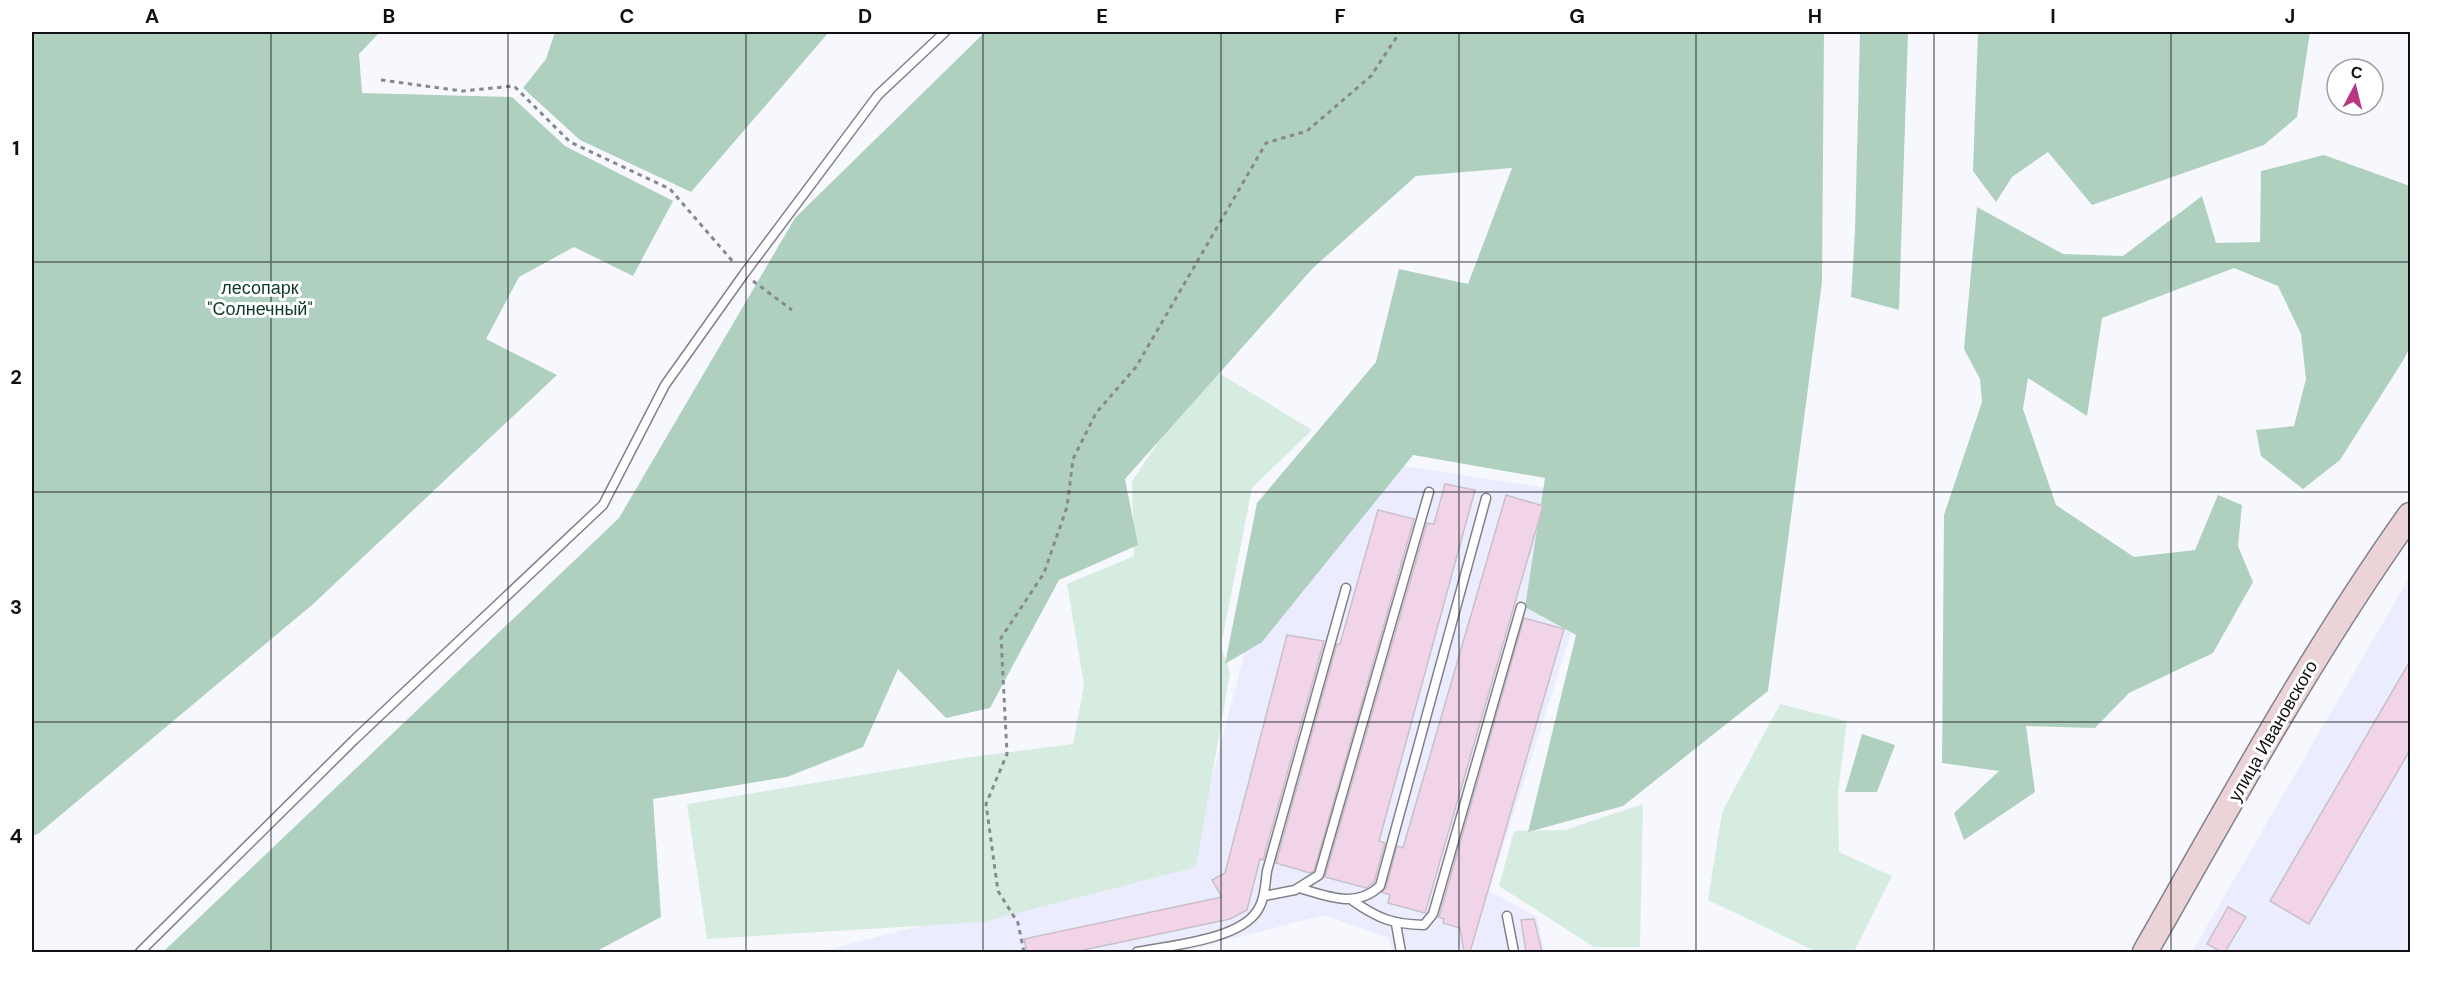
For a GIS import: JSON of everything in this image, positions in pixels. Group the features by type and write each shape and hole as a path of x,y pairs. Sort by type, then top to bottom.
{"main road":[{"name":"улица Ивановского","path":"2145,952 2315,658 2410,515"}],"lane":[{"path":"140,952 354,740 603,505 665,385 744,274 878,95 945,32"},
{"path":"1264,896 1299,888 1319,875 1429,492"},
{"path":"1353,901 1371,895 1380,886 1486,498"},
{"path":"1137,952 1222,934 1254,915 1264,896 1267,871 1346,588"},
{"path":"1299,888 1353,901 1376,917 1396,924 1424,925 1433,914 1521,607"},
{"path":"1507,916 1514,952"},
{"path":"1396,924 1401,952"}],"path":[{"path":"1024,952 1018,923 998,891 986,804 1007,754 1001,638 1044,573 1067,507 1073,459 1096,413 1136,367 1266,143 1307,131 1371,76 1400,32"},
{"path":"381,80 462,91 514,86 570,142 670,189 744,274 792,310"}],"shaded area":[{"path":"1403,466 1553,489 1573,627 1489,891 1537,917 1545,952 1392,952 1388,938 1324,915 1181,952 819,952 1192,855 1250,632"},
{"path":"2410,576 2410,952 2192,952 2199,940"}],"green space":[{"name":"лесопарк \"Солнечный\"","path":"32,32 380,32 359,54 362,93 512,97 565,146 673,201 633,276 574,247 519,277 486,339 557,375 312,605 38,834 32,836"},
{"path":"555,32 829,32 691,192 580,140 523,88 546,59"},
{"path":"985,32 1824,32 1822,282 1768,691 1623,806 1528,832 1576,635 1525,607 1545,478 1413,455 1262,642 1225,664 1257,503 1376,362 1399,269 1468,284 1512,168 1416,176 1313,268 1125,479 1138,545 1059,580 990,708 946,718 898,669 863,747 787,777 653,799 661,917 595,952 163,952 619,518 795,218"},
{"path":"1860,32 1908,32 1899,310 1851,297"},
{"path":"1978,32 2310,32 2297,117 2264,145 2092,205 2048,152 2012,177 1996,202 1973,171"},
{"path":"2324,155 2410,186 2410,347 2404,359 2340,460 2303,489 2261,456 2256,430 2294,426 2306,379 2301,334 2278,286 2234,268 2102,318 2087,416 2028,378 2023,409 2056,505 2134,557 2195,550 2218,495 2242,505 2238,546 2253,582 2213,653 2129,693 2095,728 2026,726 2035,792 1964,840 1954,813 1999,771 1942,763 1944,515 1982,402 1980,379 1964,349 1977,207 2063,254 2123,256 2202,196 2216,243 2260,242 2261,171"},
{"path":"1209,367 1312,430 1252,488 1221,646 1230,673 1196,867 983,922 707,939 687,804 964,758 1073,744 1084,685 1067,584 1134,556 1132,481"},
{"path":"1780,704 1847,721 1838,793 1839,852 1892,876 1854,952 1817,952 1708,900 1722,812"},
{"path":"1862,734 1895,745 1877,792 1845,792"},
{"path":"1643,804 1640,947 1594,947 1499,886 1514,831 1565,830"}],"building":[{"path":"1445,484 1475,490 1379,841 1385,843 1374,882 1366,888 1325,877 1427,523 1434,524"},
{"path":"1506,495 1543,506 1425,913 1388,903 1390,895 1382,892 1386,888 1397,846 1403,848"},
{"path":"1378,510 1414,519 1314,871 1310,873 1276,863 1337,644 1340,644"},
{"path":"1524,618 1564,629 1470,952 1464,952 1460,928 1443,923 1444,919 1439,917"},
{"path":"1287,635 1324,641 1247,910 1230,919 1074,952 1027,952 1024,939 1222,897 1212,880 1225,873"},
{"path":"2410,661 2410,750 2309,924 2270,901"},
{"path":"2228,907 2246,917 2225,952 2222,952 2207,944"},
{"path":"1534,919 1542,952 1526,952 1521,920"}]}
